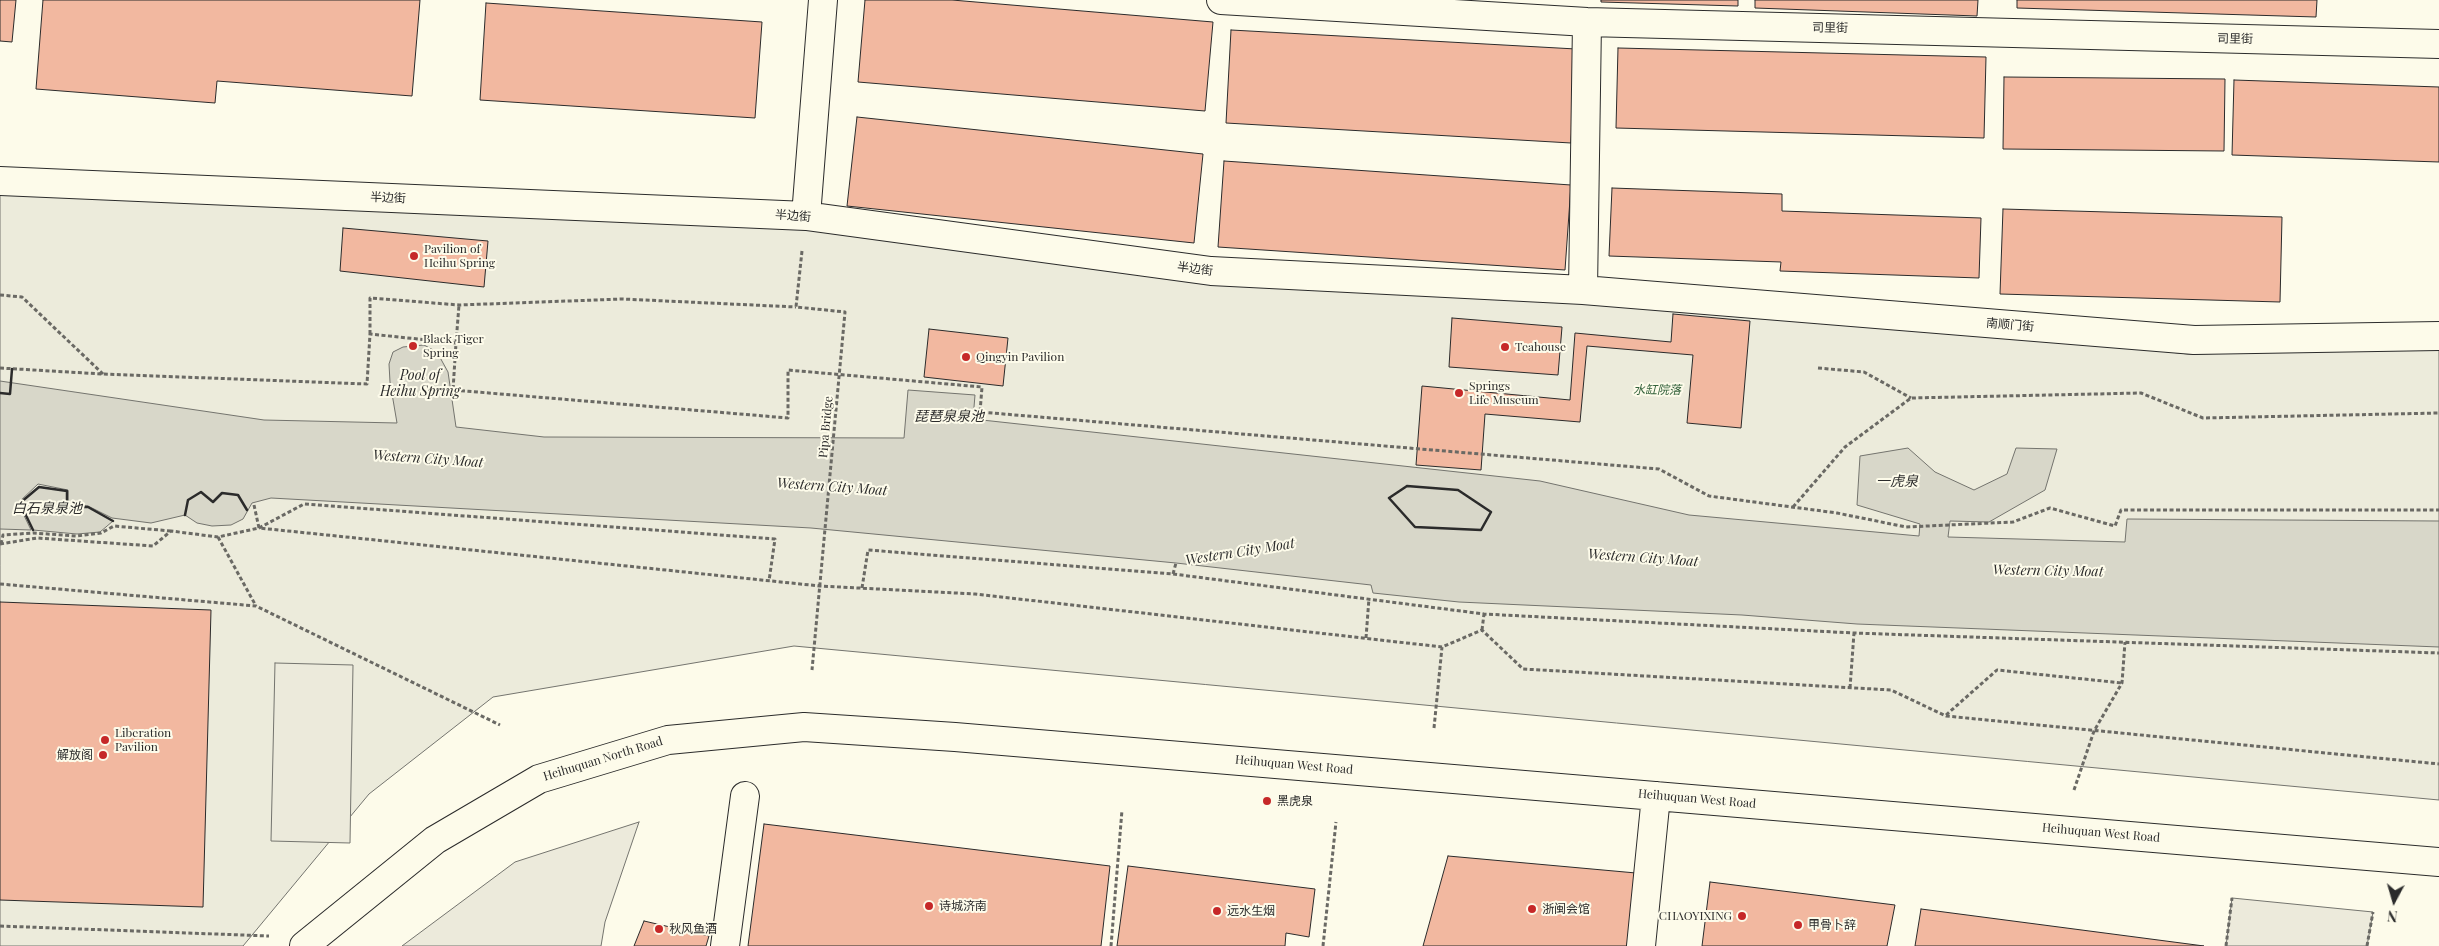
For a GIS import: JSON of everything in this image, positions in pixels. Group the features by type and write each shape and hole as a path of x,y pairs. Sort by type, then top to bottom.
{"street":[{"path":"806,216 823,0"},
{"name":"司里街","path":"1221,0 1587,22 2439,44"},
{"path":"1583,290 1587,22"},
{"name":"半边街","path":"0,181 806,216 1211,271 1583,290"},
{"name":"南顺门街","path":"1583,290 2194,340 2439,336"},
{"name":"Heihuquan North Road","path":"304,946 435,840 538,779 668,740 804,727 955,737"},
{"name":"Heihuquan West Road","path":"955,737 2439,862"},
{"path":"725,946 745,796"},
{"path":"1640,946 1656,796"}],"path":[{"path":"0,368 103,374 367,384 370,298 459,305 623,299 796,307 806,216"},
{"path":"0,295 22,297 103,374"},
{"path":"459,305 454,390 788,418 788,370 840,374 982,388 980,412 1659,468 1709,496 1837,512 1906,527 2014,522 2050,508 2115,526 2121,510 2439,510"},
{"name":"Pipa Bridge","path":"796,307 845,312 812,670"},
{"path":"370,334 456,343"},
{"path":"1818,368 1864,372 1911,398 2141,393 2203,418 2439,413"},
{"path":"1793,507 1845,447 1911,398"},
{"path":"254,504 259,528"},
{"path":"171,531 153,546 37,538 0,544 3,535 33,532 77,536 101,533 114,526 171,531 218,537 259,528 304,504 775,539 770,581"},
{"path":"259,528 820,586 975,594 1442,647 1482,630"},
{"path":"218,537 256,606"},
{"path":"862,588 868,550 1173,574 1484,614 1854,633 2439,653"},
{"path":"1173,574 1176,563"},
{"path":"0,584 256,606 500,725"},
{"path":"1366,638 1368,598"},
{"path":"1482,630 1484,614"},
{"path":"1482,630 1523,668 1891,690 1946,716 2439,764"},
{"path":"1850,688 1854,633"},
{"path":"2074,790 2094,730 2122,683 2125,642"},
{"path":"1434,728 1442,647"},
{"path":"1946,716 1997,670 2122,683"},
{"path":"1110,946 1122,810"},
{"path":"1323,946 1336,822"},
{"path":"2226,946 2232,898"},
{"path":"2367,946 2373,912"},
{"path":"0,926 269,936"}],"green space":[{"name":"水缸院落","path":"0,186 813,229 1594,299 1889,321 2188,354 2439,349 2439,800 794,646 493,697 369,794 243,946 0,946"}],"shaded area":[{"path":"275,663 353,665 350,843 271,841"},
{"path":"639,822 605,922 601,946 402,946 515,862"},
{"path":"2232,898 2373,912 2367,946 2226,946"}],"water":[{"path":"424,345 437,352 448,372 456,427 544,437 904,438 908,390 975,395 973,419 1540,481 1689,515 1919,536 1920,524 1857,505 1860,456 1908,448 1935,472 1974,490 2007,474 2016,448 2057,449 2045,490 1989,522 1950,521 1948,537 2125,542 2127,519 2439,521 2439,647 1857,624 1742,615 1459,602 1373,593 1371,585 1176,563 811,528 271,498 252,503 243,519 231,525 212,526 197,523 185,515 151,523 112,518 88,506 68,504 68,490 38,484 18,503 31,530 0,529 0,381 264,420 397,423 390,382 389,364 393,352 403,347"},
{"name":"白石泉泉池","path":"39,487 67,491 67,507 88,507 113,521 100,532 77,534 33,530 20,503"}],"building":[{"path":"0,0 16,0 12,42 0,41"},
{"path":"43,0 420,0 412,96 217,81 215,103 36,89"},
{"path":"865,0 952,0 1213,22 1205,111 858,82"},
{"path":"1601,0 1738,0 1738,6 1601,2"},
{"path":"1755,0 1978,0 1977,16 1755,8"},
{"path":"2017,0 2317,0 2316,17 2017,8"},
{"path":"486,3 762,22 755,118 480,100"},
{"path":"1231,30 1576,49 1571,143 1226,123"},
{"path":"1618,48 1986,57 1984,138 1616,128"},
{"path":"2004,77 2225,79 2224,151 2003,149"},
{"path":"2234,80 2439,87 2439,162 2232,155"},
{"path":"857,117 1203,154 1194,243 847,206"},
{"path":"1224,161 1571,185 1565,270 1218,247"},
{"path":"1612,188 1782,194 1782,211 1981,218 1979,278 1780,271 1781,262 1609,256"},
{"path":"2003,209 2282,217 2280,302 2000,294"},
{"name":"Pavilion of Heihu Spring","path":"343,228 488,241 484,287 340,271"},
{"name":"Springs Life Museum","path":"1673,314 1750,321 1741,428 1687,423 1693,355 1587,346 1580,422 1485,414 1481,470 1416,465 1422,386 1570,400 1575,333 1671,342"},
{"name":"Teahouse","path":"1452,318 1562,327 1558,375 1449,367"},
{"name":"Qingyin Pavilion","path":"929,329 1008,338 1003,386 924,377"},
{"name":"解放阁","path":"0,602 211,610 203,907 0,900"},
{"name":"诗城济南","path":"764,824 1110,866 1101,946 748,946"},
{"name":"浙闽会馆","path":"1448,856 1636,873 1627,946 1423,946"},
{"name":"远水生烟","path":"1128,866 1315,889 1309,937 1286,933 1285,946 1117,946"},
{"name":"甲骨卜辞","path":"1710,882 1895,905 1887,946 1702,946"},
{"path":"1921,909 2204,946 1915,946"},
{"name":"秋风鱼酒","path":"644,921 709,936 706,946 634,946"}],"wall":[{"path":"0,393 10,394 12,369"},
{"path":"1407,486 1458,490 1491,512 1481,530 1415,527 1389,498 1407,486"},
{"path":"33,530 20,503 39,487 67,491 67,507 88,507 113,521"},
{"path":"185,515 188,500 201,492 213,502 222,493 238,495 247,510"}],"place":[{"name":"Pavilion of Heihu Spring","path":"414,256"},
{"name":"Black Tiger Spring","path":"413,346"},
{"name":"Teahouse","path":"1505,347"},
{"name":"Qingyin Pavilion","path":"966,357"},
{"name":"Springs Life Museum","path":"1459,393"},
{"name":"Liberation Pavilion","path":"105,740"},
{"name":"解放阁","path":"103,755"},
{"name":"黑虎泉","path":"1267,801"},
{"name":"诗城济南","path":"929,906"},
{"name":"浙闽会馆","path":"1532,909"},
{"name":"远水生烟","path":"1217,911"},
{"name":"CHAOYIXING","path":"1742,916"},
{"name":"甲骨卜辞","path":"1798,925"},
{"name":"秋风鱼酒","path":"659,929"}],"water label":[{"name":"Pool of Heihu Spring","path":"420,384"},
{"name":"琵琶泉泉池","path":"949,417"},
{"name":"Western City Moat","path":"428,459"},
{"name":"一虎泉","path":"1897,482"},
{"name":"Western City Moat","path":"832,487"},
{"name":"Western City Moat","path":"1240,552"},
{"name":"Western City Moat","path":"1643,558"},
{"name":"Western City Moat","path":"2048,571"}]}
